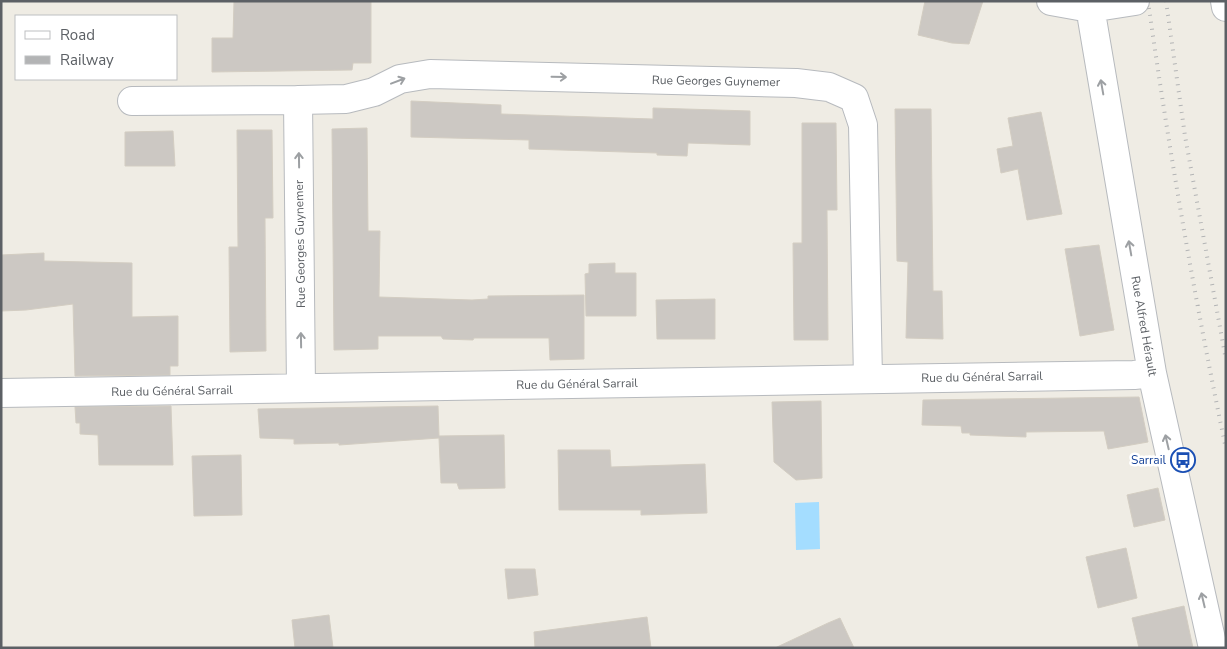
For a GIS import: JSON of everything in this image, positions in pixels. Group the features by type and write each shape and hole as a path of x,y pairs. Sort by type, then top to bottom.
{"street":[{"path":"1051,1 1089,4 1132,2"},
{"path":"1225,1 1226,7"},
{"name":"Rue Alfred Hérault","path":"1089,4 1152,373 1213,648"},
{"name":"Rue Georges Guynemer","path":"132,101 346,99 374,92 400,79 430,74 796,83 829,87 854,98 863,125 868,379"},
{"name":"Rue Georges Guynemer","path":"298,100 302,388"},
{"name":"Rue du Général Sarrail","path":"1,393 1134,375 1152,373"}],"water":[{"path":"819,502 820,549 796,550 795,503"}],"building":[{"path":"234,1 371,1 371,63 353,63 352,70 212,72 212,38 233,38"},
{"path":"925,1 983,1 969,44 952,43 918,35"},
{"path":"411,101 501,105 501,114 653,119 653,108 750,111 750,145 688,143 687,156 657,155 657,153 529,149 529,140 411,137"},
{"path":"895,109 931,109 933,291 942,291 943,339 906,338 908,262 897,261"},
{"path":"1041,112 1062,214 1027,220 1018,169 1001,173 997,149 1013,146 1008,118"},
{"path":"802,123 836,123 837,210 827,210 828,340 794,340 793,243 802,243"},
{"path":"367,128 368,231 380,231 379,297 472,300 488,299 488,296 584,295 584,359 550,360 549,338 474,338 473,340 443,339 441,336 378,336 378,349 334,350 332,129"},
{"path":"237,130 272,130 273,218 265,218 266,351 230,352 229,247 238,247"},
{"path":"173,131 175,166 125,166 125,132"},
{"path":"1099,245 1114,330 1080,336 1065,249"},
{"path":"44,253 44,261 132,263 132,317 178,316 178,366 170,366 170,375 75,376 73,304 1,311 1,255"},
{"path":"615,263 615,273 636,273 636,316 586,316 585,274 589,273 589,264"},
{"path":"715,299 715,339 657,339 656,300"},
{"path":"1139,397 1148,442 1108,449 1104,431 1026,432 1026,437 970,435 970,433 962,433 961,426 922,425 923,400"},
{"path":"821,401 822,478 796,480 774,462 772,402"},
{"path":"171,406 173,465 99,465 98,435 80,434 80,423 76,423 75,407"},
{"path":"438,406 439,436 504,435 505,488 459,489 457,483 441,483 439,438 339,445 339,443 294,444 294,439 260,438 258,409"},
{"path":"558,450 610,450 611,467 705,464 707,513 641,515 641,510 559,510"},
{"path":"241,455 242,515 194,516 192,456"},
{"path":"1158,488 1165,520 1134,527 1127,495"},
{"path":"1126,548 1137,598 1098,608 1086,557"},
{"path":"505,569 535,569 538,595 508,599"},
{"path":"1184,606 1193,648 1139,648 1132,618"},
{"path":"329,615 333,648 295,648 292,620"},
{"path":"647,617 651,648 535,648 534,632"},
{"path":"840,618 854,648 775,648 828,623"}],"railway":[{"path":"1148,1 1183,226 1226,449"},
{"path":"1166,1 1185,136 1226,360"}],"place":[{"name":"Sarrail","path":"1183,460"}]}
